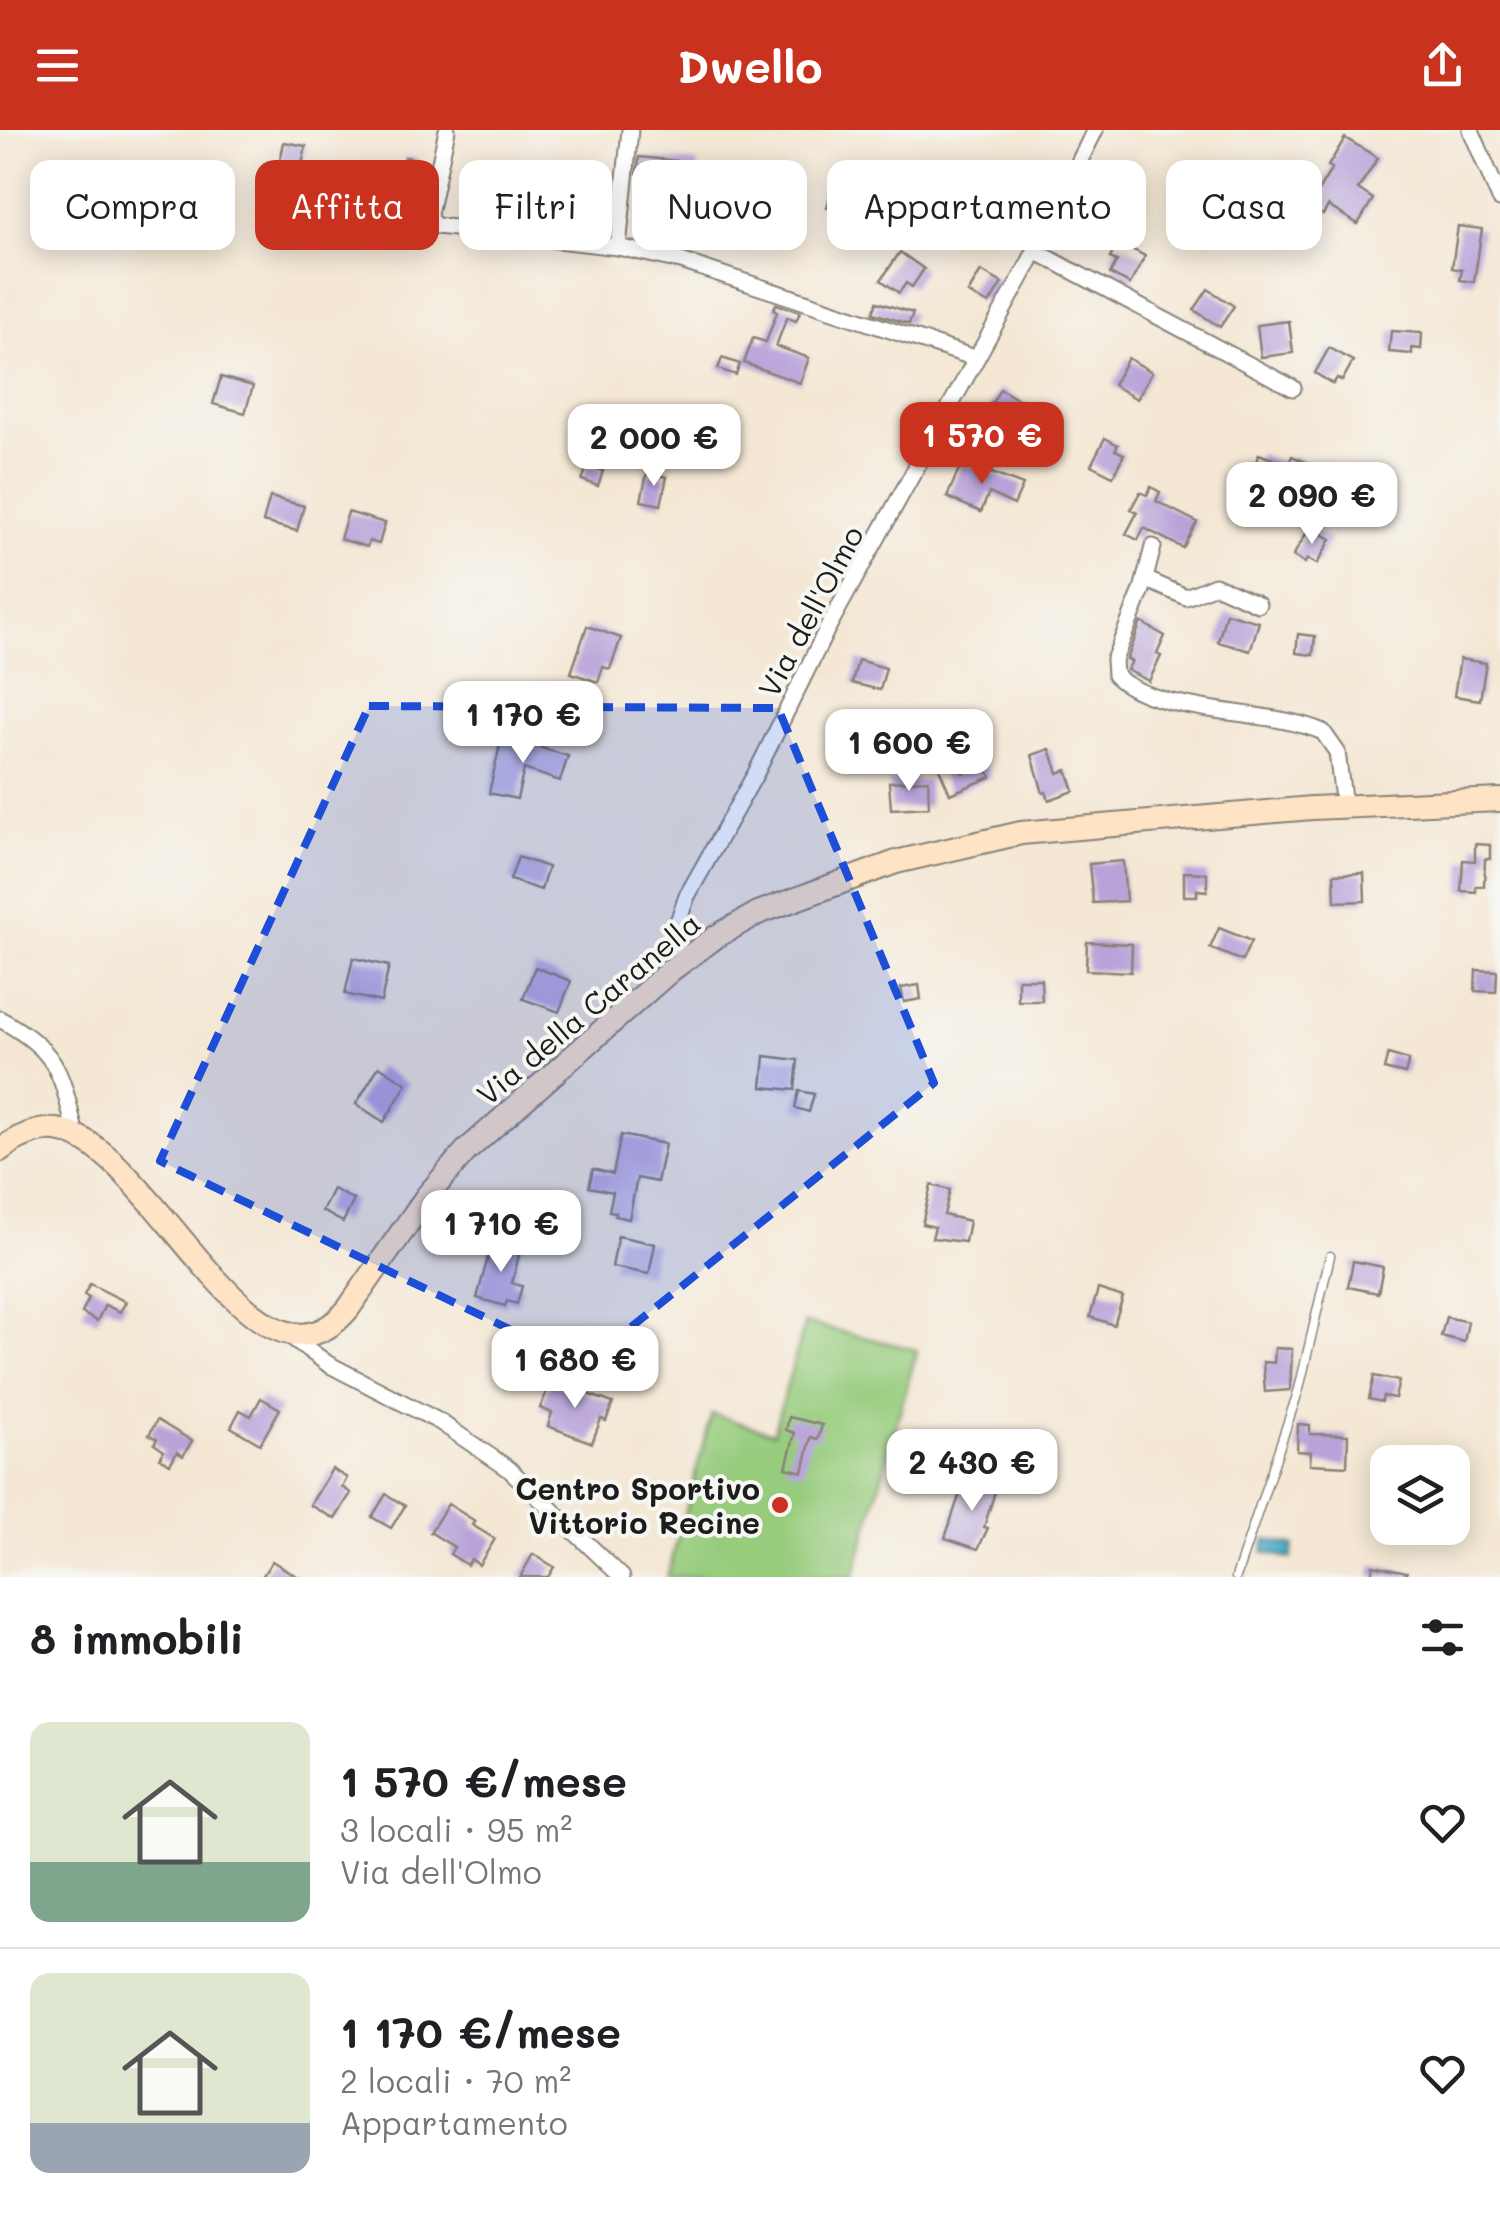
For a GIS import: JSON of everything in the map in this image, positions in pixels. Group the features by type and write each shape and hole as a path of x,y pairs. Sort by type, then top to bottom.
{"main road":[{"name":"Via della Caranella","path":"290,1336 311,1335 339,1320 456,1162 682,961 732,926 768,908 843,879 952,847 1042,830 1344,806 1500,800"},
{"path":"0,1150 21,1136 58,1130 98,1150 133,1182 244,1308 290,1336"}],"street":[{"path":"447,130 429,211 434,224 618,247 710,269 975,358"},
{"path":"618,247 630,130"},
{"name":"Via dell'Olmo","path":"682,961 674,933 687,896 744,795 827,628 1035,251 1094,130"},
{"path":"1471,130 1500,199"},
{"path":"1035,251 1293,388"},
{"path":"1153,547 1146,579 1114,660 1117,678 1159,697 1323,732 1336,752 1344,806"},
{"path":"1146,579 1186,596 1215,585 1258,604"},
{"path":"0,1018 34,1040 55,1063 76,1136"},
{"path":"290,1336 328,1364 413,1406 490,1455 540,1495 622,1577"}],"lane":[{"path":"1236,1577 1299,1389 1330,1256"}],"highlighted area":[{"path":"369,706 778,708 934,1083 584,1365 160,1161"}],"green space":[{"name":"Centro Sportivo Vittorio Recine","path":"805,1323 917,1350 854,1577 667,1577 712,1414 773,1433"}],"water":[{"path":"1266,1539 1294,1546 1291,1559 1263,1552"}],"building":[{"path":"1345,138 1378,158 1358,189 1373,199 1358,224 1328,206 1322,214 1322,185 1332,168 1328,166"},
{"path":"284,142 306,146 303,160 280,160"},
{"path":"1458,226 1482,229 1474,282 1460,280 1462,270 1452,268"},
{"path":"1114,250 1133,250 1145,256 1130,284 1110,274 1117,261 1110,258"},
{"path":"900,252 924,269 912,287 906,283 899,293 881,280"},
{"path":"981,271 1002,283 989,304 968,293"},
{"path":"1208,289 1234,306 1220,327 1194,310"},
{"path":"877,302 913,313 909,324 873,313"},
{"path":"776,304 800,312 796,321 787,317 776,346 809,358 800,383 744,363 753,338 766,342 777,312 773,310"},
{"path":"1289,321 1293,353 1261,357 1257,325"},
{"path":"1391,331 1422,333 1421,349 1412,348 1412,354 1389,352"},
{"path":"1329,348 1353,361 1342,381 1337,378 1333,384 1315,373"},
{"path":"722,358 740,364 736,375 718,369"},
{"path":"1128,358 1152,372 1137,399 1113,385"},
{"path":"221,377 253,386 245,413 213,404"},
{"path":"1000,389 1038,411 1020,442 982,420"},
{"path":"1105,438 1118,445 1115,450 1124,454 1113,476 1091,465"},
{"path":"1259,454 1288,465 1292,456 1316,467 1307,487 1274,472 1271,481 1251,474"},
{"path":"962,462 1023,485 1014,505 989,493 981,512 947,497"},
{"path":"588,465 603,471 598,486 582,480"},
{"path":"647,473 667,477 661,505 641,501"},
{"path":"1151,487 1160,492 1156,501 1197,522 1183,548 1144,528 1138,540 1126,534 1137,513 1131,509 1140,492 1147,495"},
{"path":"270,497 304,506 297,531 263,522"},
{"path":"1282,505 1302,514 1297,525 1277,516"},
{"path":"348,512 385,523 379,544 369,541 367,547 340,539"},
{"path":"1310,527 1331,539 1317,564 1293,556"},
{"path":"1226,613 1259,622 1250,651 1218,642"},
{"path":"1141,622 1165,636 1149,681 1127,670 1132,661 1127,659"},
{"path":"587,626 621,638 610,669 603,667 598,682 571,673"},
{"path":"1298,634 1315,636 1313,655 1296,653"},
{"path":"1460,659 1486,663 1480,700 1454,696"},
{"path":"858,660 886,668 880,690 852,683"},
{"path":"502,736 568,756 560,781 524,769 517,799 489,793"},
{"path":"945,742 953,769 959,766 963,773 985,764 991,777 950,794 930,747"},
{"path":"1050,749 1058,773 1067,770 1074,791 1049,800 1043,793 1032,755"},
{"path":"928,780 929,807 891,809 889,782"},
{"path":"1475,844 1490,845 1484,886 1476,886 1476,892 1461,891 1463,860 1475,861"},
{"path":"518,857 548,867 541,890 510,880"},
{"path":"1123,861 1126,901 1093,903 1089,864"},
{"path":"1184,872 1207,873 1207,891 1197,890 1197,896 1184,896"},
{"path":"1364,873 1365,901 1335,902 1334,874"},
{"path":"1219,928 1251,941 1242,961 1210,948"},
{"path":"1087,942 1132,944 1131,972 1086,970"},
{"path":"353,958 389,966 381,1002 345,994"},
{"path":"535,967 571,981 559,1012 523,999"},
{"path":"1476,970 1497,971 1496,992 1475,991"},
{"path":"1018,979 1041,979 1042,1001 1018,1001"},
{"path":"919,985 921,999 904,1002 901,988"},
{"path":"1388,1054 1409,1060 1405,1074 1384,1069"},
{"path":"765,1056 798,1060 795,1090 762,1087"},
{"path":"379,1066 407,1084 384,1122 356,1104"},
{"path":"799,1091 814,1094 809,1112 795,1108"},
{"path":"621,1135 665,1144 657,1182 637,1178 629,1219 609,1211 613,1192 589,1187 593,1169 613,1174"},
{"path":"931,1185 950,1190 944,1215 969,1221 965,1242 932,1238 935,1227 922,1224"},
{"path":"333,1189 354,1200 343,1222 322,1211"},
{"path":"618,1236 655,1244 649,1274 612,1267"},
{"path":"493,1239 521,1247 512,1283 522,1286 517,1304 507,1301 505,1306 477,1298"},
{"path":"1353,1261 1383,1267 1378,1293 1348,1287"},
{"path":"90,1284 126,1302 120,1312 105,1305 97,1321 82,1313"},
{"path":"1098,1289 1123,1297 1114,1325 1090,1317"},
{"path":"1446,1317 1468,1322 1464,1342 1441,1336"},
{"path":"1275,1348 1292,1349 1290,1390 1265,1392 1263,1362 1274,1363"},
{"path":"1374,1376 1399,1381 1395,1398 1383,1396 1382,1402 1369,1399"},
{"path":"551,1381 613,1403 606,1421 601,1419 592,1443 548,1426 552,1413 540,1408"},
{"path":"261,1398 280,1409 260,1444 231,1427 240,1410 251,1416"},
{"path":"789,1417 822,1425 818,1439 811,1437 803,1472 786,1468 795,1433 786,1430"},
{"path":"157,1420 192,1441 183,1456 177,1452 170,1464 160,1458 164,1451 154,1444 157,1439 149,1435"},
{"path":"1298,1424 1310,1425 1310,1434 1348,1435 1347,1466 1310,1464 1311,1452 1297,1451"},
{"path":"332,1469 347,1478 342,1487 351,1493 335,1519 310,1505"},
{"path":"973,1477 997,1485 984,1527 988,1528 978,1549 945,1538 963,1484 970,1487"},
{"path":"386,1494 405,1506 391,1528 372,1517"},
{"path":"448,1504 495,1539 479,1565 471,1559 467,1565 450,1554 454,1547 430,1532"},
{"path":"533,1554 554,1567 548,1577 520,1577"},
{"path":"272,1561 298,1577 262,1577"},
{"path":"1373,1565 1407,1572 1407,1577 1371,1577"}],"place":[{"name":"Centro Sportivo Vittorio Recine","path":"780,1505"}]}
